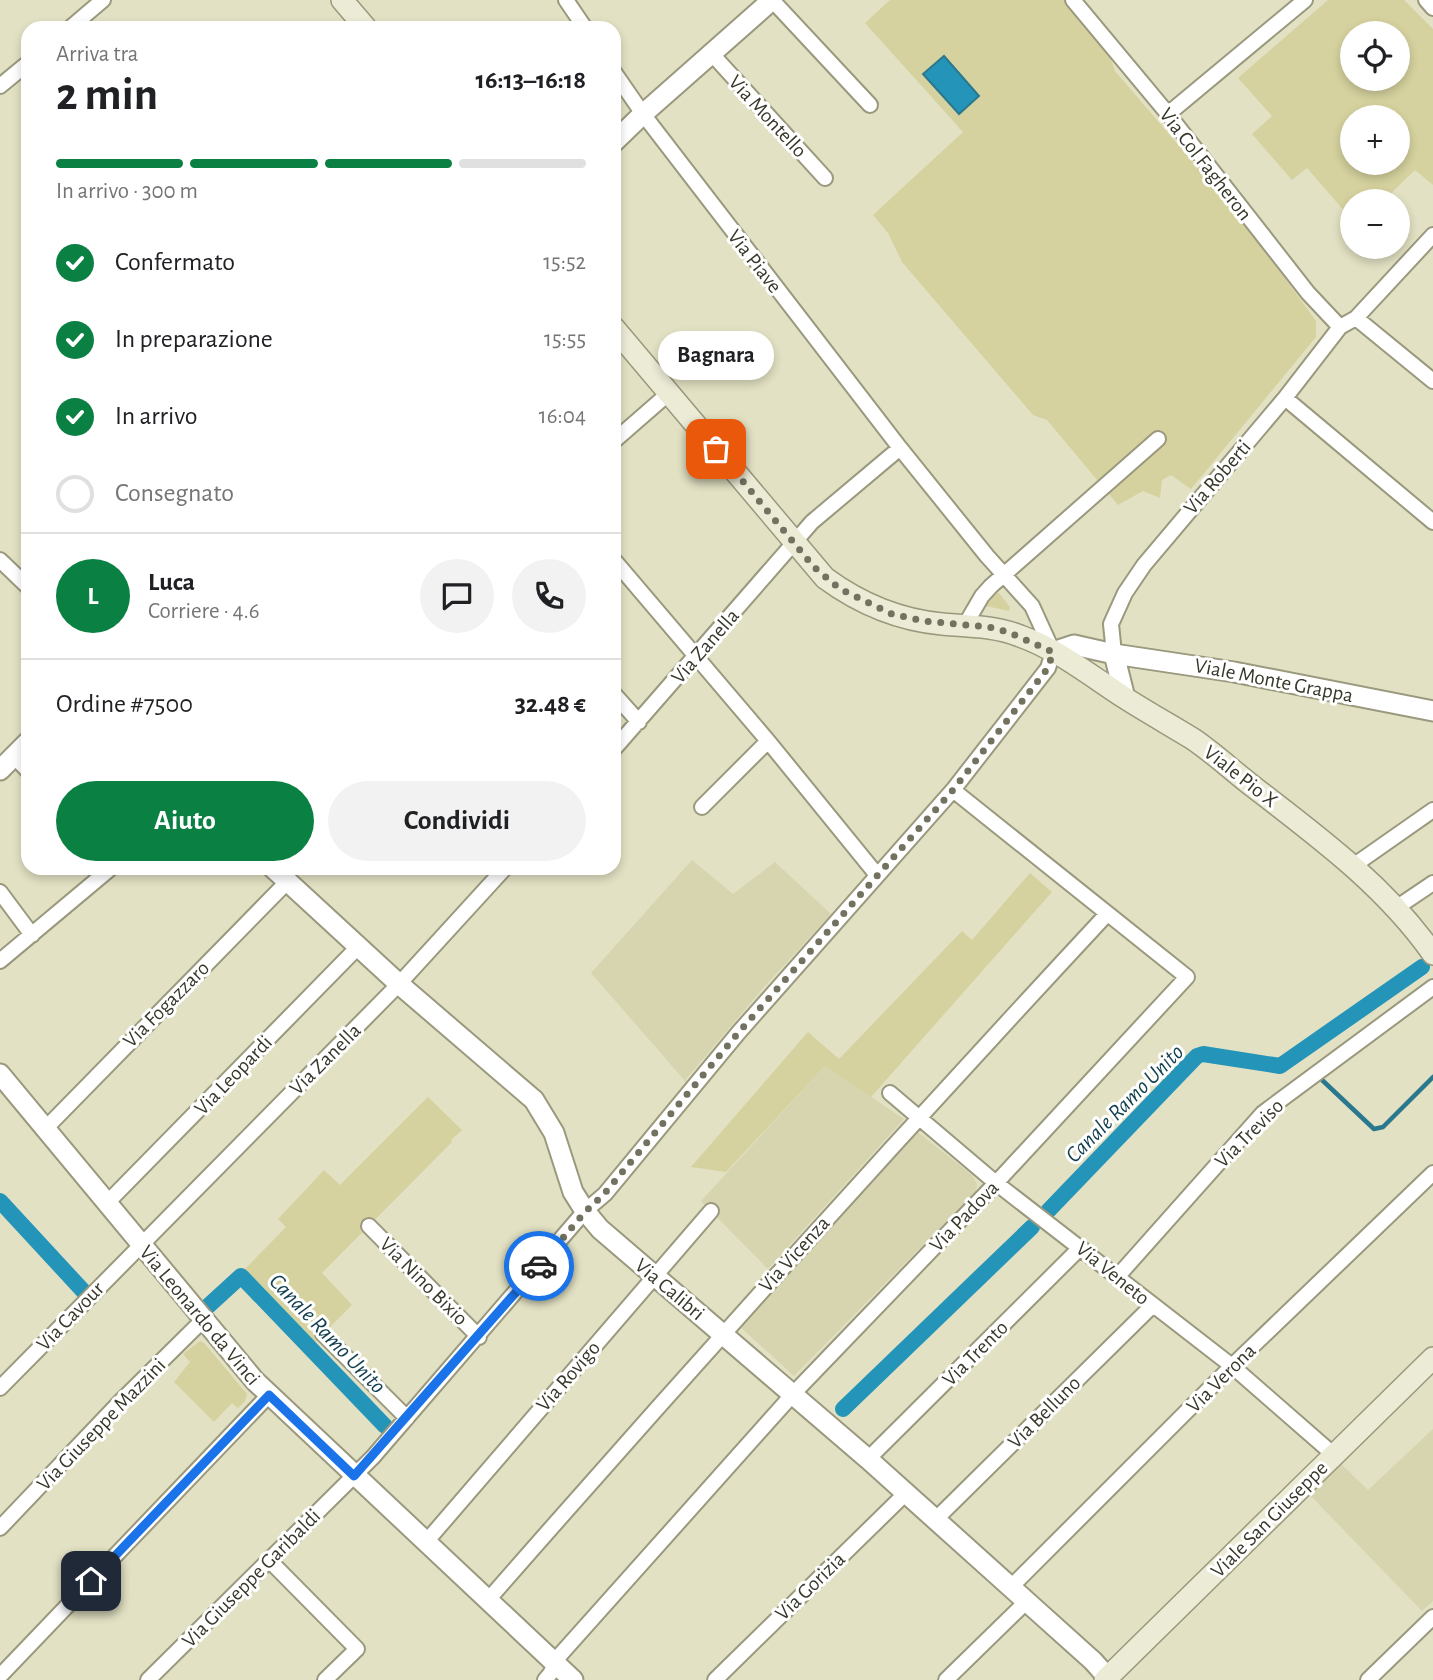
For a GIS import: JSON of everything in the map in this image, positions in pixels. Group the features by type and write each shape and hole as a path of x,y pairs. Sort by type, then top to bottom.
{"main road":[{"path":"342,0 360,21"},
{"name":"Viale Pio X","path":"621,336 825,578 858,599 892,614 915,620 989,627 1020,635 1053,652 1195,741 1311,830 1396,908 1433,954"},
{"name":"Viale San Giuseppe","path":"1108,1679 1433,1358"}],"street":[{"path":"78,21 103,0"},
{"path":"566,0 580,21"},
{"path":"621,135 772,0 870,104"},
{"name":"Via Col Fagheron","path":"1073,0 1308,293 1340,327"},
{"path":"1167,114 1305,0"},
{"path":"1426,0 1433,8"},
{"name":"Via Montello","path":"712,54 825,178"},
{"path":"0,86 21,69"},
{"name":"Via Piave","path":"621,82 900,448 1032,606 1053,652"},
{"name":"Via Roberti","path":"1114,654 1111,624 1125,593 1186,512 1285,398 1340,327 1356,318 1433,235"},
{"path":"1356,318 1433,381"},
{"path":"621,435 669,393"},
{"path":"1285,398 1433,522"},
{"path":"965,625 982,596 1003,574 1158,439"},
{"path":"794,544 812,522 900,448"},
{"name":"Via Zanella","path":"621,741 794,544"},
{"path":"1,562 21,581"},
{"path":"621,568 768,741 877,875"},
{"path":"1020,635 1034,620 1032,606"},
{"name":"Viale Monte Grappa","path":"1053,652 1074,645 1114,654 1234,672 1433,711"},
{"name":"Via Giuseppe Garibaldi","path":"148,1680 354,1476 479,1337 585,1212 604,1194 739,1032 953,790 1048,668 1053,652"},
{"path":"1114,654 1125,698"},
{"path":"621,702 639,722"},
{"path":"702,807 768,741"},
{"name":"Via Padova","path":"545,1680 554,1662 794,1394 996,1183 1187,977 953,790"},
{"path":"1353,866 1433,810"},
{"path":"0,961 101,875"},
{"name":"Via Calibri","path":"281,875 399,984 522,1089 538,1106 554,1133 569,1184 585,1212 600,1229 869,1459 1093,1661 1108,1679"},
{"name":"Via Fogazzaro","path":"45,1129 281,875"},
{"name":"Via Zanella","path":"140,1245 399,984 499,875"},
{"path":"1396,908 1433,883"},
{"path":"0,892 32,934"},
{"name":"Via Vicenza","path":"488,1600 722,1333 1107,914"},
{"name":"Via Leopardi","path":"107,1203 359,946"},
{"name":"Via Treviso","path":"1118,1276 1263,1113 1433,987"},
{"name":"Via Leonardo da Vinci","path":"0,1074 202,1321 269,1395 573,1680"},
{"name":"Via Veneto","path":"890,1093 996,1183 1232,1366 1334,1455"},
{"name":"Via Verona","path":"1011,1587 1232,1366 1433,1173"},
{"name":"Via Rovigo","path":"426,1542 711,1210"},
{"name":"Via Nino Bixio","path":"369,1226 479,1337"},
{"name":"Via Cavour","path":"0,1388 140,1245"},
{"name":"Via Trento","path":"869,1459 1081,1247"},
{"name":"Via Belluno","path":"936,1519 1153,1305"},
{"name":"Via Giuseppe Mazzini","path":"0,1528 119,1403 202,1321"},
{"path":"323,1334 407,1418"},
{"path":"0,1676 269,1395"},
{"name":"Via Gorizia","path":"715,1680 906,1493"},
{"path":"269,1560 357,1649 326,1680"},
{"path":"946,1680 1027,1601"},
{"path":"1368,1680 1433,1617"}],"shaded area":[{"path":"890,0 1064,0 1069,3 1109,54 1115,71 1240,217 1316,321 1316,337 1191,489 1171,475 1162,480 1160,498 1143,491 1118,505 1047,420 1033,415 902,262 888,233 873,215 963,132 865,23"},
{"path":"1328,0 1404,0 1433,29 1433,185 1415,170 1410,175 1410,105 1340,105 1340,175 1410,175 1395,189 1340,189 1340,206 1307,168 1292,180 1252,134 1272,116 1238,78"},
{"path":"996,593 999,593 1010,607 1009,611 986,606"},
{"path":"692,860 733,894 775,862 831,914 765,986 686,1082 591,973"},
{"path":"1030,873 1052,892 871,1097 825,1066 726,1172 691,1167 808,1032 839,1059 962,931 972,940"},
{"path":"825,1066 904,1119 768,1269 701,1201"},
{"path":"428,1097 462,1130 322,1273 352,1305 315,1342 244,1270 286,1227 278,1219 324,1170 340,1185"},
{"path":"914,1133 919,1133 972,1175 977,1184 976,1191 794,1376 738,1325"},
{"path":"200,1341 247,1394 245,1401 238,1408 232,1403 214,1422 174,1382 190,1362 183,1354"},
{"path":"1433,1429 1433,1601 1422,1611 1306,1491 1338,1461 1368,1490"}],"water":[{"path":"944,56 979,96 959,114 923,74"}],"waterway":[{"name":"Canale Ramo Unito","path":"1048,1211 1197,1056 1203,1054 1280,1066 1422,967"},
{"path":"1321,1079 1374,1129 1383,1127 1433,1077"},
{"name":"Canale Ramo Unito","path":"0,1201 86,1294"},
{"name":"Canale Ramo Unito","path":"843,1409 1032,1227"},
{"name":"Canale Ramo Unito","path":"206,1308 241,1276 385,1426"}],"way so far":[{"path":"539,1266 592,1204 604,1194 739,1032 953,790 1048,668 1053,652 1020,635 989,627 941,624 892,614 840,589 814,567 716,449"}],"place":[{"name":"Bagnara","path":"716,449"}],"route":[{"path":"91,1581 269,1395 354,1476 539,1266"}]}
